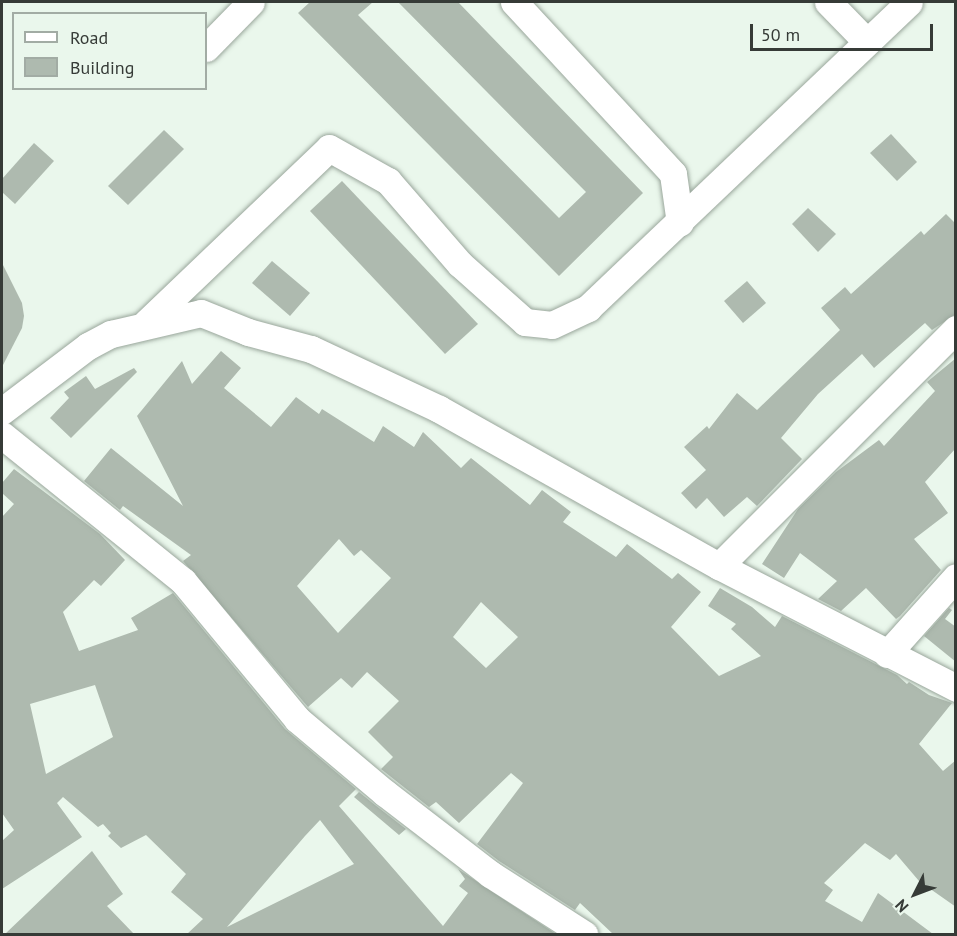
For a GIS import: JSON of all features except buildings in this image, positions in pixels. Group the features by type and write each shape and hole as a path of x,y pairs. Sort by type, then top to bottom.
{"street":[{"path":"207,47 252,2"},
{"path":"514,2 673,174 680,223"},
{"path":"828,2 866,41"},
{"path":"146,323 330,148 388,181 460,264 525,322 552,324 588,308 680,223 909,2"},
{"path":"2,411 88,346 146,323 201,313 248,332 311,349 439,409 719,566 956,688"},
{"path":"719,566 956,329"},
{"path":"2,435 183,581 297,719 385,793 490,874 584,934"},
{"path":"887,654 956,577"}]}
